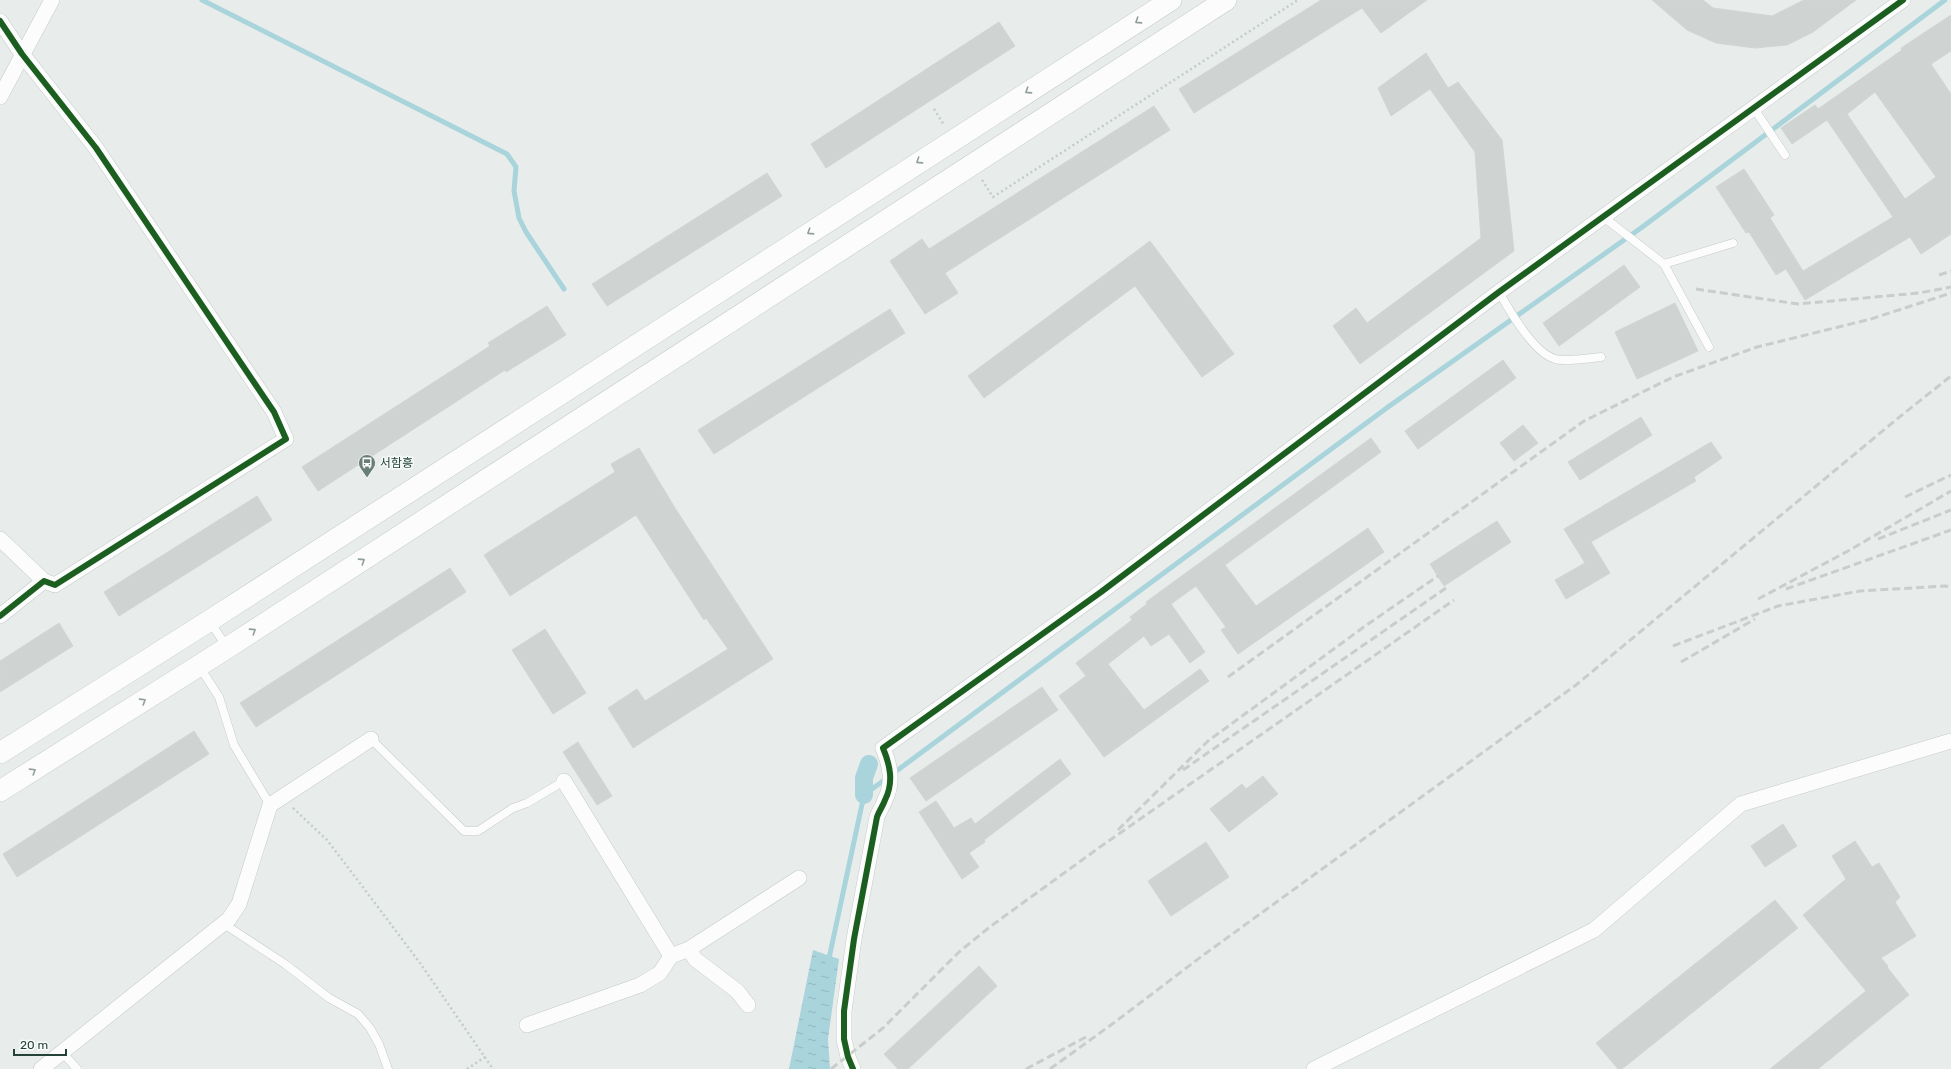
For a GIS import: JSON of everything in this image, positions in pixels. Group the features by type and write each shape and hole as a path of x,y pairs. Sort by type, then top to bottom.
{"main road":[{"path":"0,753 209,621 1170,0"},
{"path":"0,791 227,648 1226,0"}],"street":[{"path":"0,97 52,0"},
{"path":"853,1069 848,1057 844,1039 844,1011 854,939 871,846 880,809 886,800 890,783 889,762 883,748 1101,592 1498,292 1606,220 1757,111 1903,0"},
{"path":"0,21 22,54 96,148 274,412 286,439 55,585 44,581 0,539"},
{"path":"0,616 44,581"},
{"path":"41,1069 224,924 239,904 276,801 371,739"},
{"path":"1314,1069 1594,930 1741,804 1951,741"},
{"path":"564,780 671,956"},
{"path":"527,1025 640,985 660,973 671,956 689,949 800,878"},
{"path":"689,949 694,959 737,991 748,1005"}],"lane":[{"path":"1757,111 1776,138 1785,155"},
{"path":"1606,220 1664,264 1709,347"},
{"path":"1664,264 1733,243"},
{"path":"1498,292 1520,326 1541,351 1555,359 1601,358"},
{"path":"209,621 227,648"},
{"path":"198,666 219,697 234,745 276,801"},
{"path":"371,739 464,831 478,831 513,808 526,803 564,780"},
{"path":"224,924 285,964 329,998 358,1014 370,1028 379,1044 388,1069"},
{"path":"62,1052 77,1069"}],"path":[{"path":"993,197 1298,0"},
{"path":"276,801 332,846 420,963 493,1069"},
{"path":"467,1069 485,1058"}],"water":[{"path":"813,950 839,959 828,1039 830,1069 789,1069"}],"building":[{"path":"1321,0 1427,0 1381,33 1362,8 1194,113 1179,89"},
{"path":"1652,0 1703,0 1713,8 1772,16 1804,0 1856,0 1813,32 1787,45 1755,48 1716,43 1687,30"},
{"path":"1951,15 1951,51 1931,64 1951,94 1951,234 1921,254 1910,237 1805,300 1786,269 1776,275 1749,232 1746,233 1716,187 1744,169 1774,215 1770,218 1803,271 1893,217 1827,120 1792,144 1781,128 1815,105 1818,109 1902,50 1901,48","holes":["1875,92 1936,177 1905,199 1847,114"]},
{"path":"999,22 1015,46 826,168 811,144"},
{"path":"1426,53 1448,88 1458,82 1502,140 1514,251 1360,364 1333,326 1356,308 1367,323 1481,238 1475,152 1430,89 1391,116 1378,88"},
{"path":"1154,106 1170,130 945,273 958,293 925,314 890,261 922,239 929,249"},
{"path":"767,173 782,196 607,306 592,284"},
{"path":"1150,241 1234,354 1202,377 1135,286 984,398 968,376"},
{"path":"1624,265 1640,287 1559,346 1543,323"},
{"path":"1675,303 1698,351 1637,379 1615,332"},
{"path":"547,306 566,335 506,372 505,370 318,491 302,467 490,346 488,343"},
{"path":"890,309 905,333 714,454 698,430"},
{"path":"1503,360 1516,378 1418,449 1405,431"},
{"path":"1641,417 1652,435 1580,480 1568,462"},
{"path":"1523,425 1538,443 1514,461 1500,443"},
{"path":"1371,438 1381,452 1225,565 1256,606 1368,528 1384,552 1238,654 1221,630 1226,627 1196,586 1171,604 1205,652 1190,663 1169,634 1151,646 1144,636 1108,664 1144,710 1200,669 1209,681 1104,757 1059,696 1086,676 1076,663 1132,620 1130,617 1147,604 1146,602"},
{"path":"1711,442 1722,458 1694,477 1696,481 1591,542 1610,573 1566,599 1555,580 1585,563 1564,529"},
{"path":"639,448 675,508 773,659 633,748 608,708 637,689 645,701 728,649 706,618 704,620 636,515 510,596 484,555 615,472 611,464"},
{"path":"257,496 272,520 119,616 104,592"},
{"path":"1497,521 1511,542 1444,586 1430,564"},
{"path":"450,568 466,592 256,727 240,703"},
{"path":"59,623 73,646 0,692 0,661"},
{"path":"545,629 586,693 553,714 512,650"},
{"path":"1042,687 1058,710 926,801 910,778"},
{"path":"194,731 209,754 17,877 3,854"},
{"path":"578,742 612,796 597,805 563,752"},
{"path":"1060,759 1071,774 969,853 979,867 962,879 919,812 936,801 954,828 971,818 975,824"},
{"path":"1263,776 1278,794 1229,832 1210,809 1242,784 1246,789"},
{"path":"1783,824 1797,846 1765,867 1751,846"},
{"path":"1855,841 1872,867 1879,863 1900,897 1895,902 1916,936 1881,958 1909,995 1818,1069 1770,1069 1866,991 1803,915 1846,879 1832,856"},
{"path":"1206,842 1229,877 1171,916 1148,881"},
{"path":"1775,900 1798,928 1622,1069 1618,1069 1596,1043"},
{"path":"979,966 997,986 908,1069 898,1069 884,1054"}],"waterway":[{"path":"202,0 507,154 516,167 514,191 519,218 526,232 564,289"},
{"path":"828,963 864,795 1388,407 1641,228 1945,0"},
{"path":"864,795 864,778 869,764"}],"railway":[{"path":"1939,275 1951,271"},
{"path":"1696,289 1798,304 1919,293 1951,287"},
{"path":"1228,677 1584,421 1673,377 1757,347 1871,319 1951,293"},
{"path":"1050,1069 1202,956 1576,685 1951,376"},
{"path":"1905,497 1951,475"},
{"path":"1758,599 1848,551 1951,491"},
{"path":"1878,539 1951,510"},
{"path":"1786,589 1951,530"},
{"path":"1118,830 1208,741 1368,624 1438,576"},
{"path":"1673,646 1778,606 1860,591 1945,586 1951,587"},
{"path":"1183,770 1446,588"},
{"path":"831,1069 883,1028 959,952 991,926 1100,847 1454,600"},
{"path":"1681,662 1755,619"},
{"path":"1026,1069 1086,1037"}],"cycle path":[{"path":"853,1069 848,1057 844,1039 844,1011 854,939 877,817 888,793 889,787 889,767 883,748 1101,592 1499,292 1903,0"},
{"path":"0,21 22,54 96,148 274,412 286,439 55,585 44,581 0,616"}],"place":[{"name":"서함흥","path":"367,478"}]}
